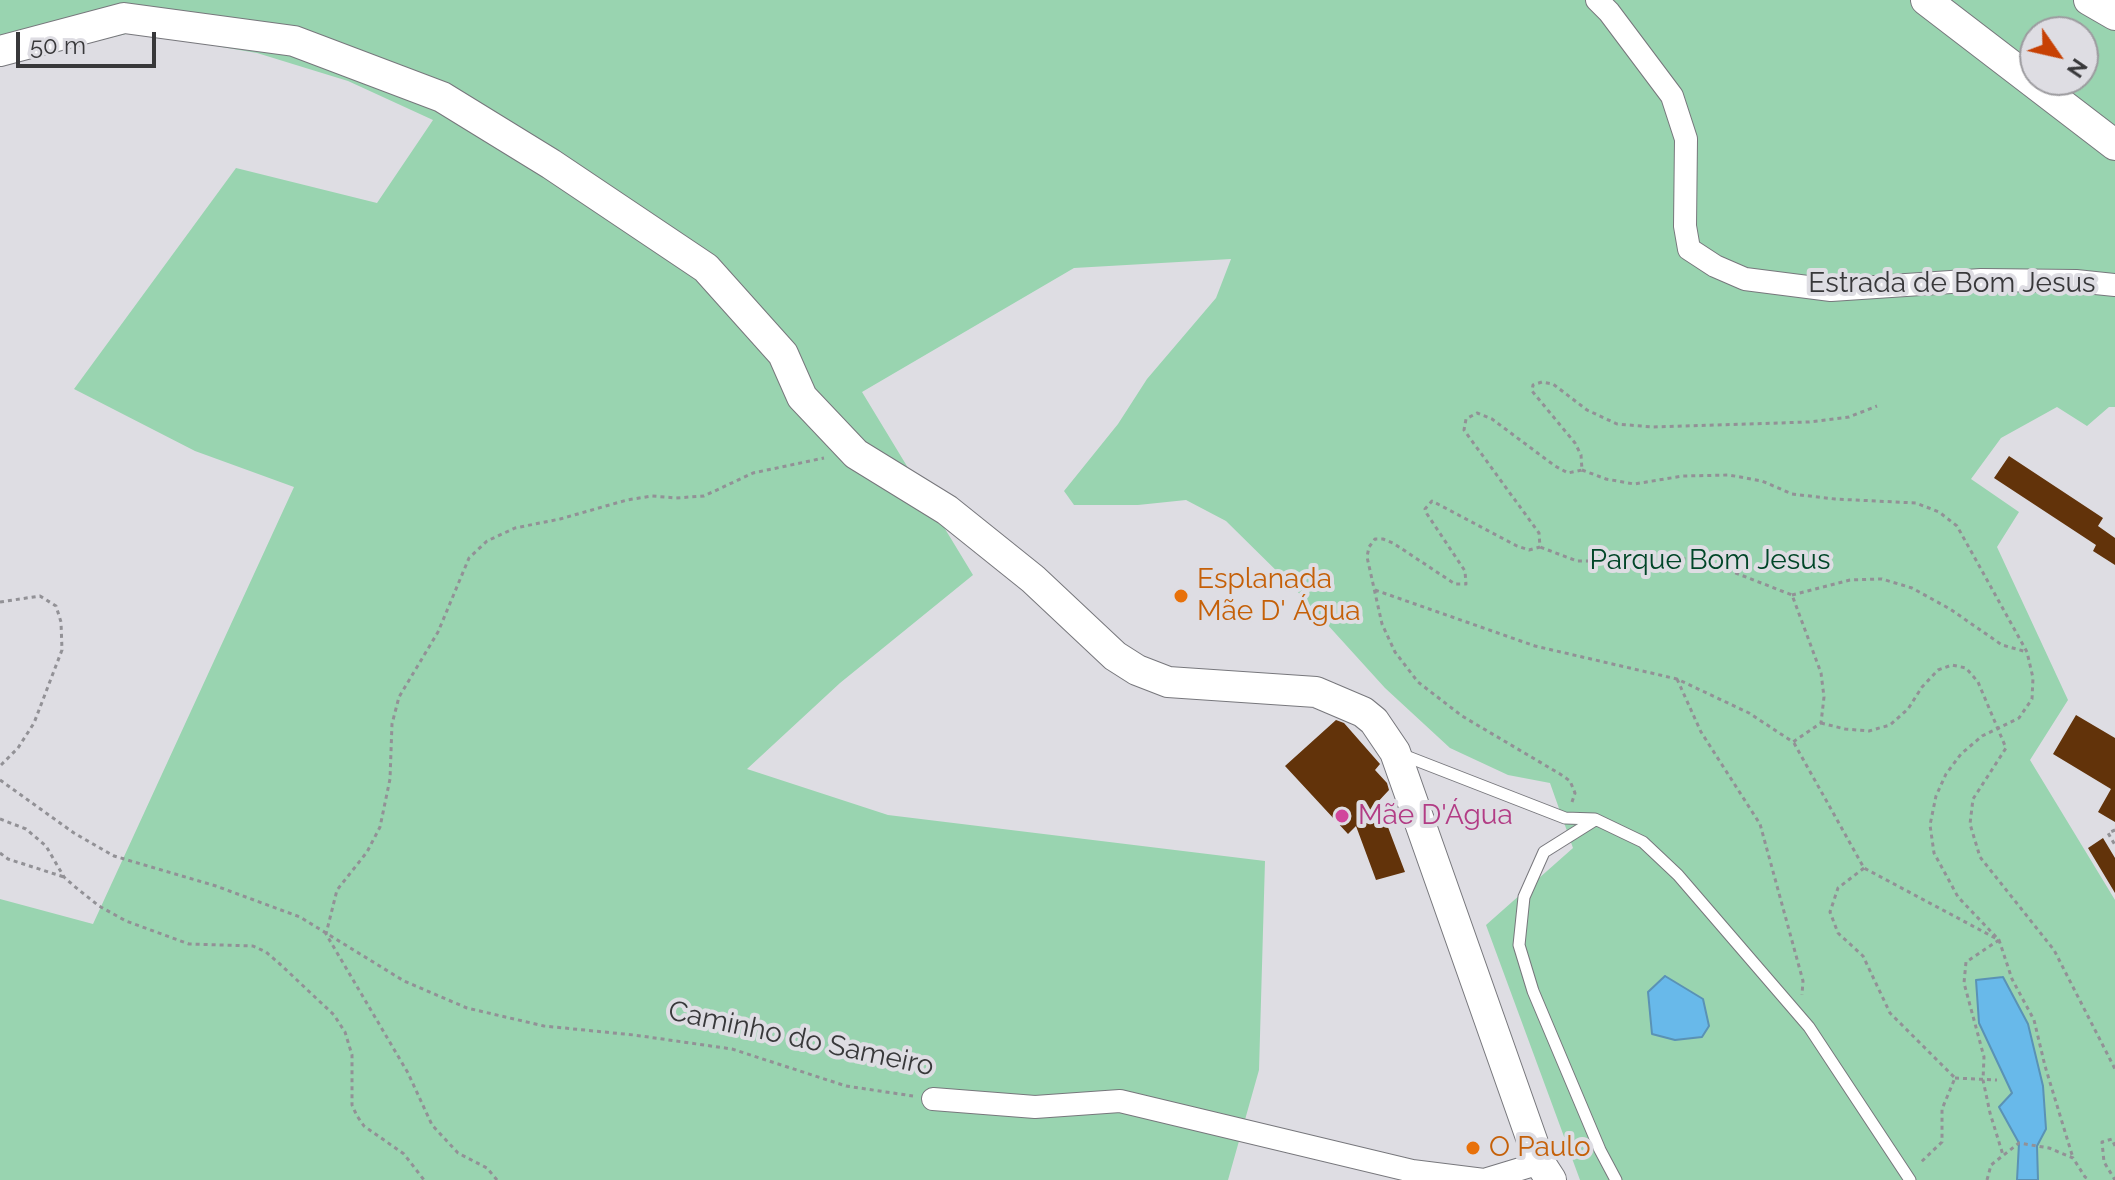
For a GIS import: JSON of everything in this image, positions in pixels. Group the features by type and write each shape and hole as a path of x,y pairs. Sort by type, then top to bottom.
{"main road":[{"path":"1926,0 2115,145"},
{"path":"2089,0 2115,15"},
{"path":"0,51 124,18 294,41 442,97 551,164 706,268 783,354 802,397 856,454 947,510 1033,579 1115,656 1137,670 1168,682 1316,692 1363,712 1374,721 1395,752 1537,1174"}],"street":[{"name":"Estrada de Bom Jesus","path":"1597,0 1672,96 1686,139 1685,226 1689,249 1715,266 1745,279 1831,290 1981,280 2076,281 2115,285"},
{"name":"Caminho do Sameiro","path":"933,1099 1035,1107 1120,1101 1412,1171 1484,1180 1537,1174"}],"lane":[{"path":"1395,752 1565,818 1595,819 1643,842 1678,875 1801,1017 1908,1178"},
{"path":"1595,819 1544,852 1524,897 1519,945 1533,991 1600,1150 1616,1180"}],"path":[{"path":"1582,470 1581,455 1575,443 1537,398 1532,391 1533,385 1542,382 1553,384 1587,410 1617,424 1653,427 1809,422 1849,417 1877,406"},
{"path":"1540,547 1539,533 1464,430 1466,419 1477,413 1492,419 1568,473 1582,470 1606,479 1634,484 1683,476 1729,475 1762,481 1792,494 1916,503 1939,512 1957,526 2027,652 2033,678 2032,699 2019,718 1982,736 1961,754 1946,774 1936,796 1930,825 1934,853 1958,897 1999,940 2012,979 2034,1020 2073,1158 2090,1180"},
{"path":"497,1180 487,1168 458,1153 432,1125 408,1073 326,934 337,890 367,852 380,827 390,779 392,724 399,697 438,632 469,558 487,541 515,528 627,500 652,496 704,496 753,473 856,454"},
{"path":"1546,810 1561,813 1568,809 1575,793 1570,781 1462,716 1418,682 1395,652 1382,624 1367,557 1375,539 1383,539 1455,584 1466,584 1465,571 1427,514 1427,504 1432,501 1517,546 1529,550 1540,547 1577,561 1624,561 1668,556 1710,563 1792,595 1850,580 1882,579 1912,588 1950,609 2002,645 2027,652"},
{"path":"1373,589 1535,646 1677,679 1749,713 1793,742 1864,868 1999,940"},
{"path":"1792,595 1821,673 1824,697 1821,723"},
{"path":"0,602 40,596 56,606 61,622 62,650 34,723 18,748 0,766"},
{"path":"1793,742 1821,723 1869,731 1890,725 1908,709 1938,670 1952,665 1966,668 1978,682 2006,748 1973,799 1970,824 1980,857 2054,950 2115,1069"},
{"path":"1677,679 1701,732 1734,779 1760,824 1803,981 1801,1017"},
{"name":"Caminho do Sameiro","path":"0,780 74,833 114,856 270,904 300,917 404,981 467,1008 544,1026 732,1049 846,1086 933,1099"},
{"path":"0,819 26,829 46,846 64,877 99,906 126,921 168,938 209,946 253,946 266,952 334,1015 345,1032 352,1055 352,1105 357,1116 364,1126 404,1154 424,1180"},
{"path":"2115,830 2108,833 2115,845"},
{"path":"0,853 8,859 64,877"},
{"path":"1864,868 1838,888 1830,912 1838,933 1863,956 1890,1013 1955,1078 1997,1080"},
{"path":"1999,940 1966,962 1964,983 1984,1057 1983,1080 2003,1155"},
{"path":"1908,1178 1942,1142 1942,1109 1955,1078"},
{"path":"2115,1146 2112,1139 2102,1142 2104,1162 2115,1180"},
{"path":"1987,1180 1991,1165 2019,1143 2073,1158"}],"green space":[{"name":"Parque Bom Jesus","path":"0,0 2115,0 2115,407 2109,407 2087,426 2057,407 2001,438 1971,479 2019,512 1997,547 2068,700 2030,760 2115,900 2115,1180 1580,1180 1486,925 1573,848 1550,783 1508,775 1450,748 1385,688 1296,590 1226,521 1186,500 1138,505 1074,505 1064,491 1118,424 1147,379 1216,298 1231,259 1074,268 862,392 973,575 840,683 747,769 888,815 1265,861 1259,1070 1228,1180 0,1180 0,899 93,924 294,487 195,451 74,389 236,168 377,203 433,120 348,81 257,53 134,32 0,65"}],"water":[{"path":"1665,976 1703,999 1709,1026 1702,1037 1675,1040 1652,1034 1648,992"},
{"path":"2003,977 2028,1024 2043,1086 2046,1129 2037,1146 2038,1180 2017,1180 2019,1143 1999,1107 2012,1093 1979,1023 1976,980"}],"building":[{"path":"2009,456 2103,518 2098,526 2115,538 2115,565 2093,551 2096,545 1994,478"},
{"path":"2076,715 2115,738 2115,822 2098,812 2111,789 2053,754"},
{"path":"1336,720 1344,723 1380,764 1375,770 1389,790 1375,805 1383,814 1405,872 1376,880 1356,826 1348,834 1285,766"},
{"path":"2103,838 2115,858 2115,893 2088,848"}],"place":[{"name":"Esplanada Mãe D' Água","path":"1181,596"},
{"name":"Mãe D'Água","path":"1342,816"},
{"name":"O Paulo","path":"1473,1148"}]}
